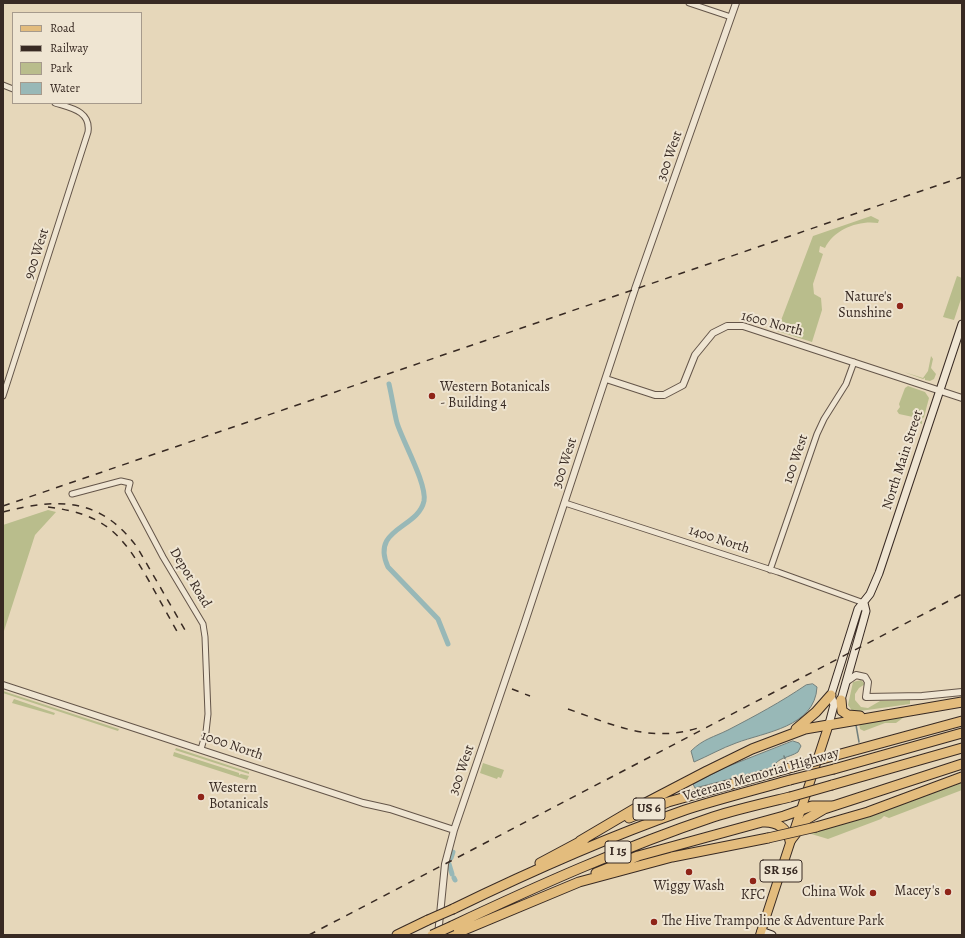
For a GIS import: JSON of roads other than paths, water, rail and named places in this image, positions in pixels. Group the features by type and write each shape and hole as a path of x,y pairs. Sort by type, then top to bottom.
{"highway":[{"path":"787,736 816,712 831,695"},
{"path":"580,841 636,808 707,770 809,727 962,702"},
{"path":"838,703 842,711 848,715 877,716"},
{"name":"US 6","path":"515,878 580,841 636,814 668,802 962,721"},
{"name":"Veterans Memorial Highway","path":"397,935 454,909 515,878 671,815 790,780 962,733"},
{"name":"Veterans Memorial Highway","path":"432,935 452,930 534,887 653,838 715,816 790,797 962,748"},
{"path":"790,841 799,827 810,817 832,806 962,764"},
{"path":"452,930 579,882 672,857 816,827 874,810 962,777"},
{"path":"579,882 596,872 638,856 812,806 832,806"},
{"path":"758,822 768,822 780,826 787,832 790,841"}],"main road":[{"name":"North Main Street","path":"831,695 858,610 864,603 880,573 962,324"},
{"name":"North Main Street","path":"761,933 828,724 845,684 866,611 864,603"},
{"path":"831,695 838,703"},
{"path":"761,933 772,935"}],"street":[{"path":"689,3 731,17"},
{"name":"300 West","path":"438,935 445,864 454,830 565,503 635,289 736,3"},
{"name":"900 West","path":"3,396 89,128 88,119 80,112 58,104"},
{"name":"1600 North","path":"606,379 655,395 668,394 683,384 695,355 713,333 727,326 736,325 760,330 962,398"},
{"name":"100 West","path":"770,570 817,434 824,419 846,384 854,362"},
{"name":"Depot Road","path":"72,494 121,481 130,483 128,491 156,544 201,620 205,637 208,714 206,732 201,749"},
{"name":"1400 North","path":"565,503 770,570 864,603"},
{"path":"845,684 854,675 864,676 868,682 866,697 922,696 962,692"},
{"name":"1000 North","path":"3,685 363,803 390,809 454,830"}],"water":[{"path":"813,684 817,687 814,700 808,711 798,719 787,726 731,745 694,762 691,751 700,744 758,714 806,685"},
{"path":"793,741 799,743 801,746 798,752 780,760 773,768 695,788 693,784 724,768"}],"waterway":[{"path":"389,384 397,423 422,484 424,501 420,510 413,518 390,536 385,544 384,554 388,567 438,619 448,644"},
{"path":"856,725 859,742"},
{"path":"784,756 786,762"},
{"path":"451,858 453,852"},
{"path":"449,864 452,874"}],"railway":[{"path":"3,506 962,177"},
{"path":"3,512 23,507 60,504 93,510 108,518 123,531 137,547 185,630"},
{"path":"48,507 68,510 84,515 98,521 110,529 130,551 149,581 179,635"},
{"path":"309,935 962,594"},
{"path":"512,689 530,696"},
{"path":"568,709 616,726 647,733 663,734 698,728"}],"place":[{"name":"Nature's Sunshine","path":"900,306"},
{"name":"Western Botanicals - Building 4","path":"432,396"},
{"name":"Western Botanicals","path":"201,797"},
{"name":"Wiggy Wash","path":"689,872"},
{"name":"KFC","path":"753,881"},
{"name":"Macey's","path":"948,892"},
{"name":"China Wok","path":"873,893"},
{"name":"The Hive Trampoline & Adventure Park","path":"654,922"}]}
